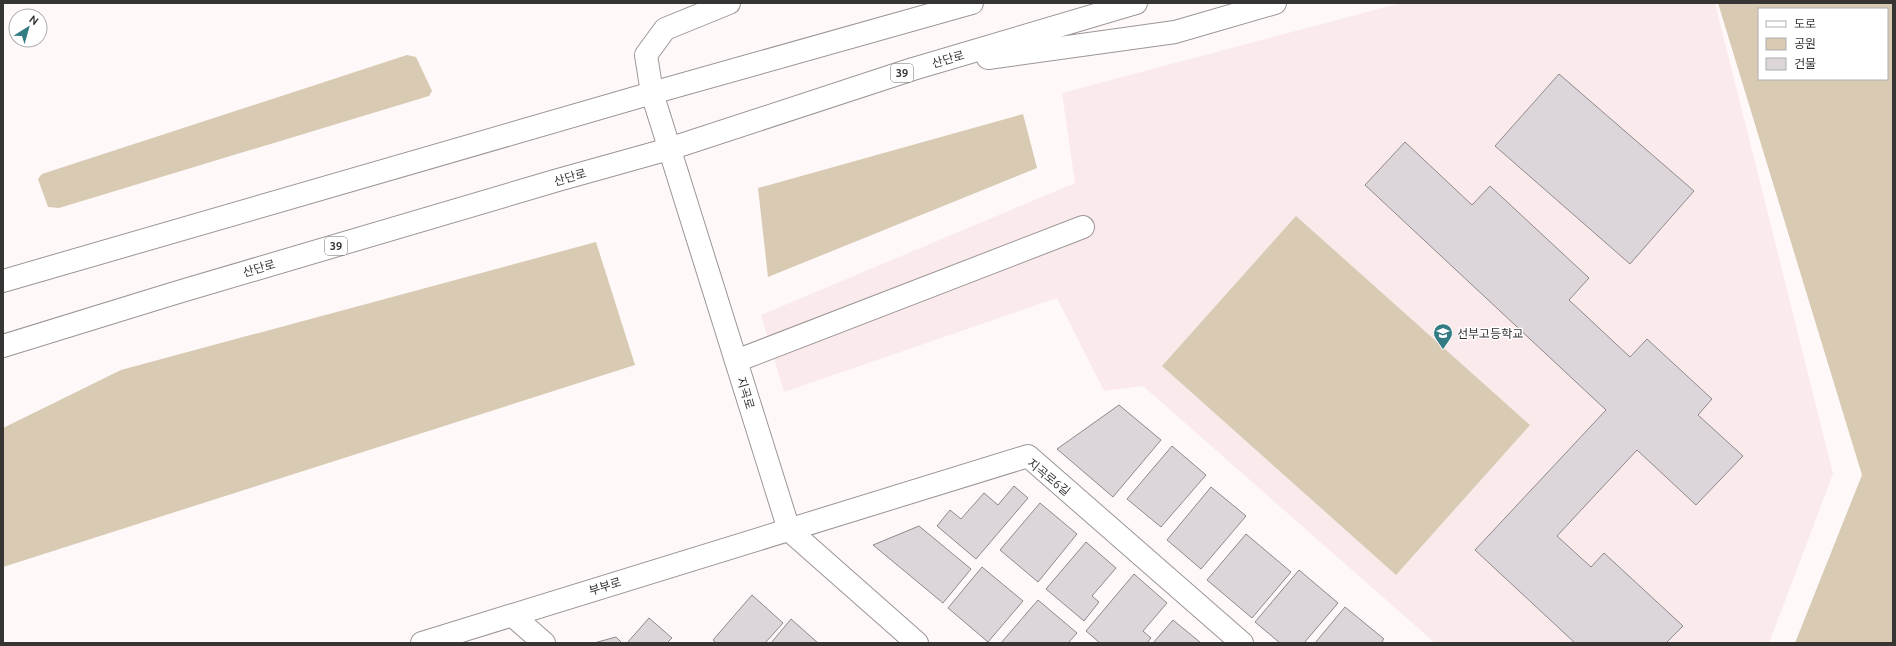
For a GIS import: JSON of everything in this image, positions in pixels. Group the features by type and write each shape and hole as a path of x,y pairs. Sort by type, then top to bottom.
{"main road":[{"name":"지곡로","path":"729,3 664,29 646,55 652,93 789,530"},
{"path":"899,24 947,3"},
{"path":"3,281 652,93 972,3"},
{"name":"산단로","path":"3,346 558,180 670,149 913,69 1136,3"},
{"path":"913,69 1174,32 1275,3"},
{"path":"736,361 1083,227"},
{"name":"지곡로6길","path":"789,530 1028,456 1242,643"},
{"path":"789,530 916,643"},
{"name":"부부로","path":"422,643 789,530"},
{"path":"512,615 544,643"}],"shaded area":[{"name":"선부고등학교","path":"1401,3 1715,3 1833,474 1769,643 1435,643 1143,386 1104,391 1057,298 784,392 761,315 1075,183 1062,93"}],"green space":[{"path":"1718,3 1893,3 1893,643 1795,643 1862,475"},
{"path":"407,55 416,57 432,91 429,96 59,208 48,207 38,179 42,174"},
{"path":"1023,114 1037,168 768,277 758,188"},
{"path":"1296,216 1530,425 1396,575 1162,366"},
{"path":"596,242 635,365 3,567 3,428 121,370"}],"building":[{"path":"1559,74 1694,191 1630,264 1495,146"},
{"path":"1405,142 1472,205 1490,186 1589,278 1569,300 1630,357 1647,339 1712,399 1698,415 1743,456 1696,505 1637,450 1557,536 1591,567 1604,553 1683,626 1666,643 1575,643 1475,550 1606,410 1365,185"},
{"path":"1119,405 1161,440 1113,497 1057,449"},
{"path":"1172,446 1206,475 1161,527 1127,499"},
{"path":"1014,486 1028,498 976,559 937,526 950,510 961,519 984,493 998,505"},
{"path":"1211,487 1246,516 1201,569 1167,540"},
{"path":"1040,503 1077,534 1038,582 1000,550"},
{"path":"919,526 971,569 943,603 873,545"},
{"path":"1246,534 1291,572 1252,618 1207,580"},
{"path":"1086,542 1116,568 1092,596 1099,602 1084,621 1046,589"},
{"path":"982,567 1023,601 988,642 948,608"},
{"path":"1299,570 1338,603 1304,643 1280,643 1255,622"},
{"path":"1134,574 1167,603 1143,631 1151,638 1147,643 1100,643 1086,631"},
{"path":"752,595 783,623 765,643 716,643 713,640"},
{"path":"1038,600 1077,633 1068,643 1001,643"},
{"path":"1345,607 1384,639 1381,643 1315,643"},
{"path":"649,618 672,638 667,643 627,643"},
{"path":"791,619 818,643 771,643"},
{"path":"1173,620 1201,643 1153,643"},
{"path":"616,637 622,643 594,643"}],"place":[{"name":"선부고등학교","path":"1443,350"}]}
